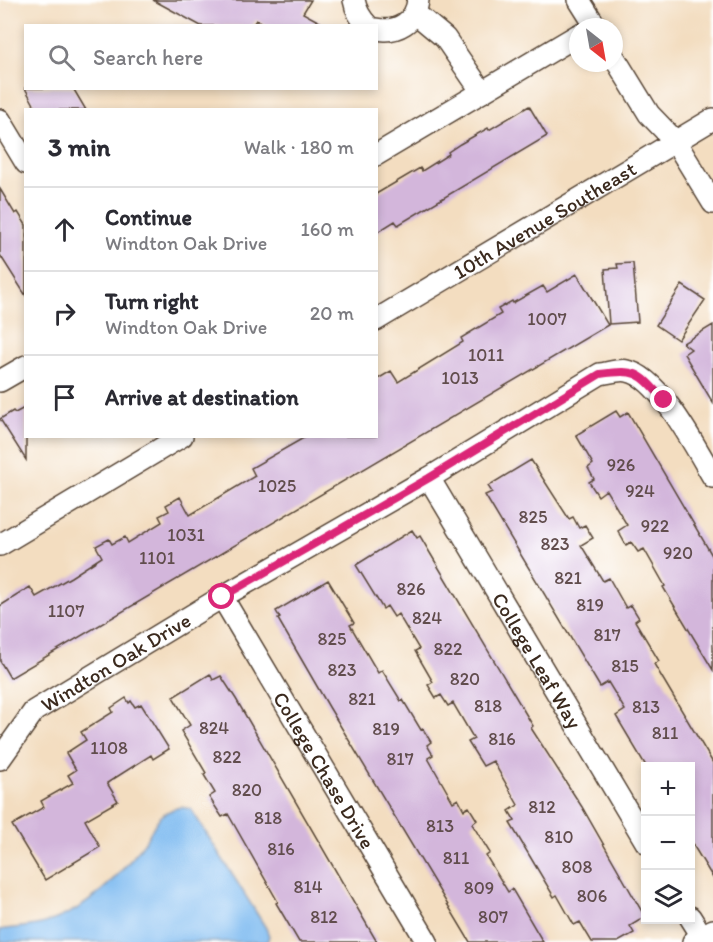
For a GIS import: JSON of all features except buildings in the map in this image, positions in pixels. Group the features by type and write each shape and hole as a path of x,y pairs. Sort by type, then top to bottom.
{"street":[{"path":"354,0 360,18 367,24"},
{"path":"582,1 587,18"},
{"path":"378,29 389,31 399,28 409,22 417,7 444,38 482,92"},
{"path":"378,154 569,40"},
{"path":"623,72 649,114 675,141 713,203"},
{"name":"10th Avenue Southeast","path":"378,319 713,119"},
{"path":"0,120 24,160"},
{"path":"0,381 24,367"},
{"name":"Windton Oak Drive","path":"0,759 34,711 222,597 429,478 600,374 627,370 645,378 680,422 713,477"},
{"path":"0,545 179,438"},
{"name":"College Leaf Way","path":"429,478 641,835"},
{"name":"College Chase Drive","path":"222,597 427,942"}],"water":[{"path":"181,807 191,809 266,928 269,936 267,942 0,942 0,930 41,924 57,919 85,904 120,872 141,847 160,817"}],"route":[{"path":"222,597 429,478 600,374 627,370 645,378 664,400"}]}
